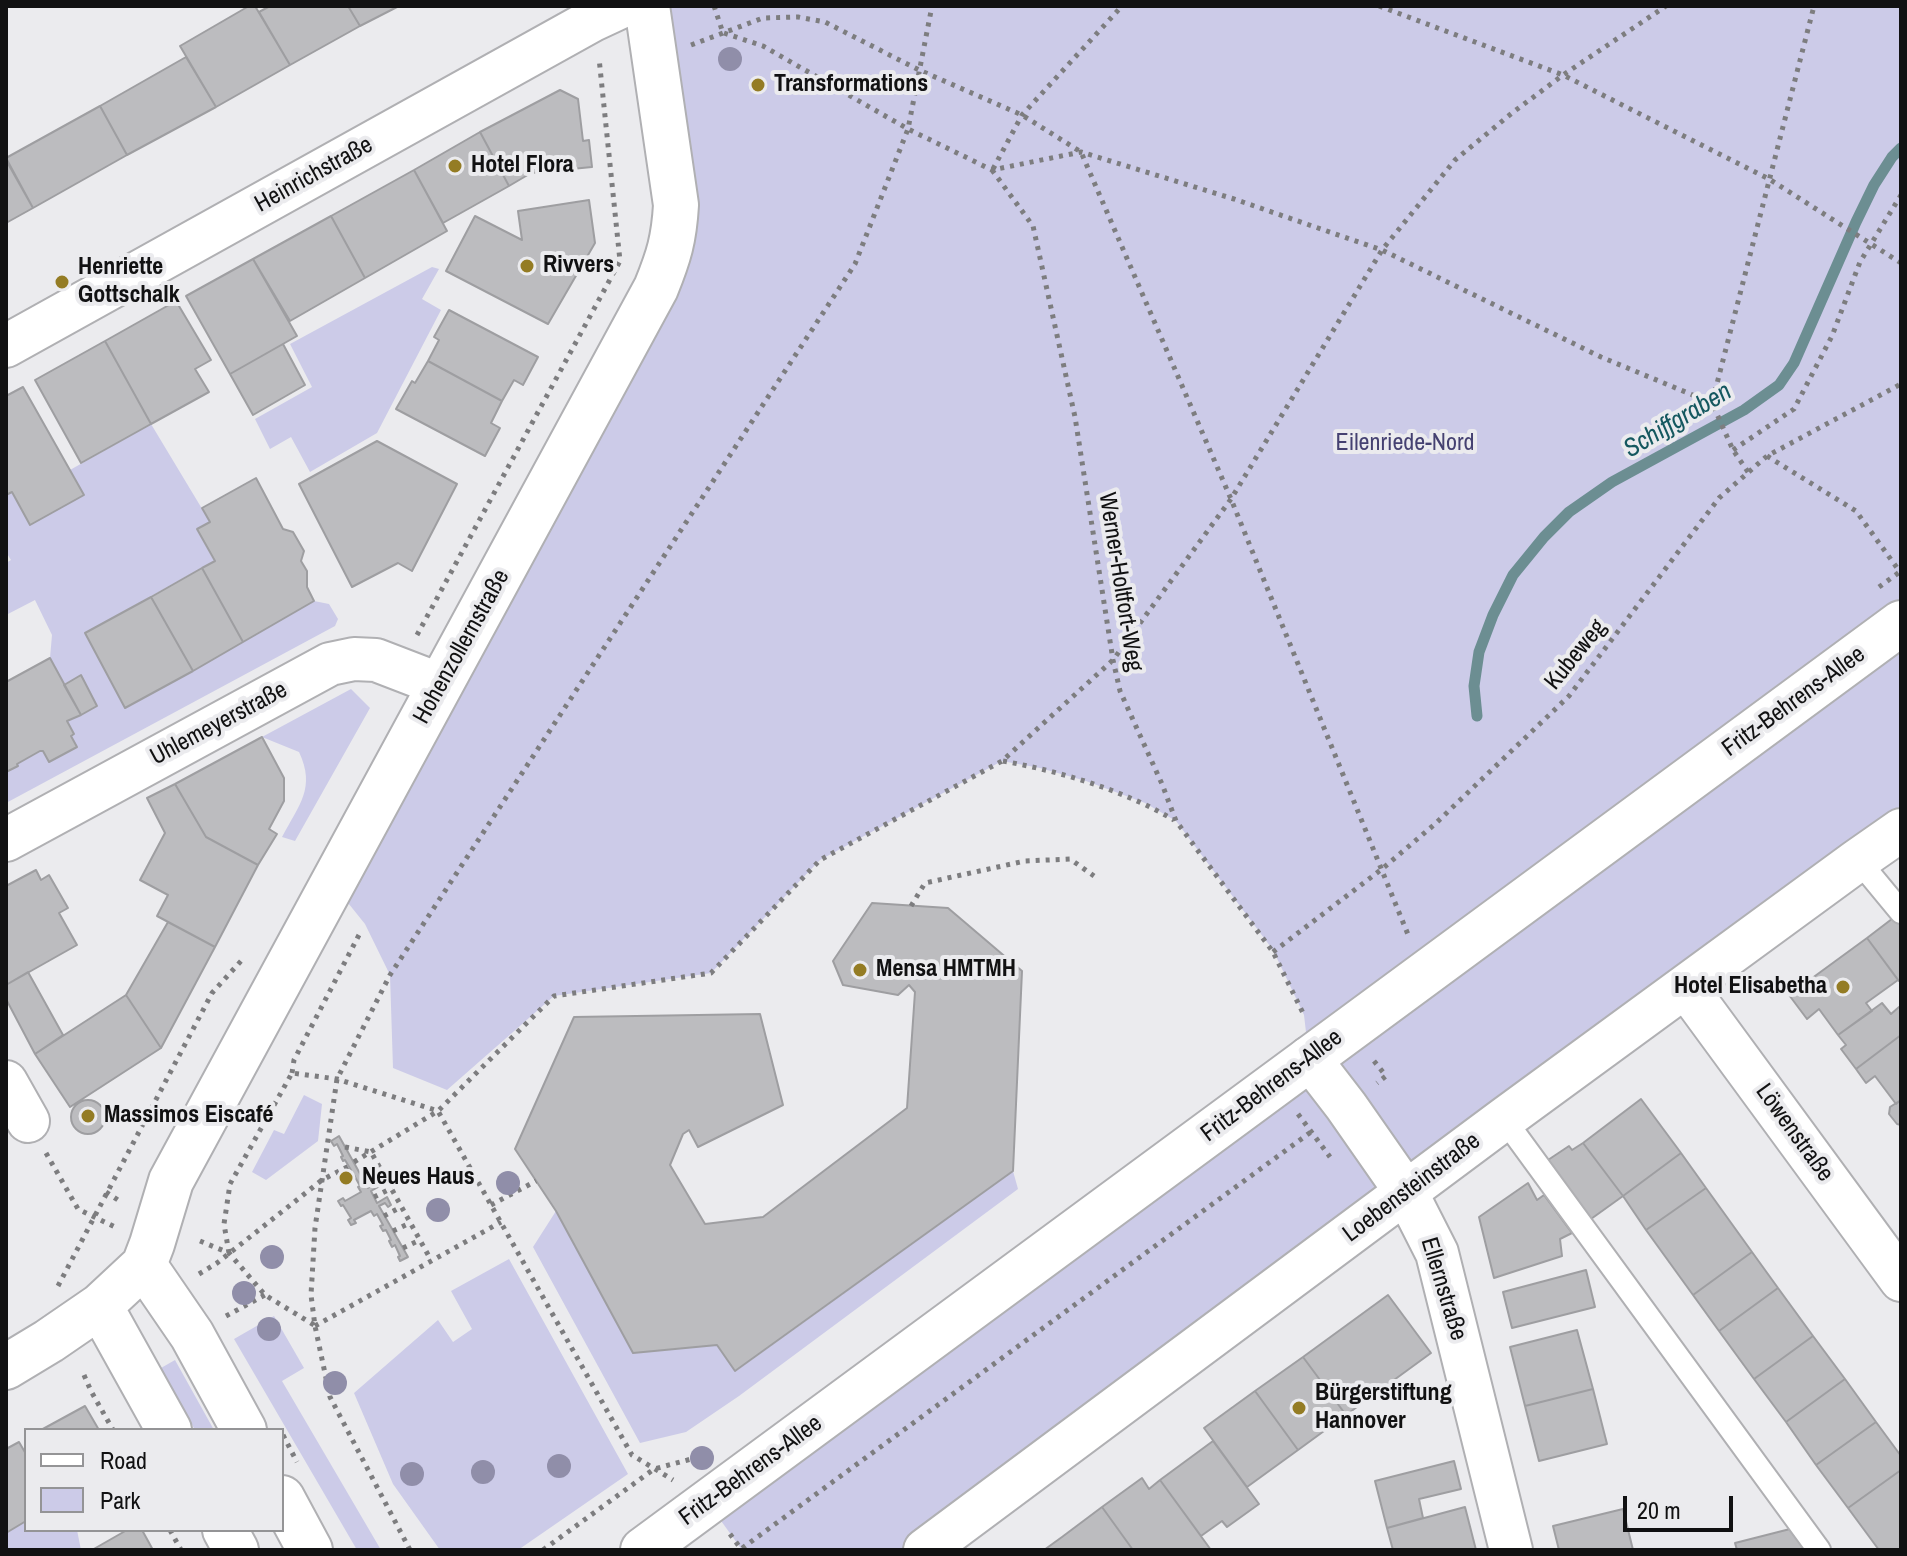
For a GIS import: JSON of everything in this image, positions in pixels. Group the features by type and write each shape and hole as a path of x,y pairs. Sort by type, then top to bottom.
{"street":[{"name":"Hohenzollernstraße","path":"144,1265 171,1181 656,288 669,258 676,205 647,6"},
{"name":"Heinrichstraße","path":"6,346 608,13"},
{"name":"Fritz-Behrens-Allee","path":"643,1550 718,1516 1303,1039 1901,623"},
{"name":"Uhlemeyerstraße","path":"6,840 330,664 354,659 376,660 441,685"},
{"name":"Loebensteinstraße","path":"925,1550 1504,1119 1901,830"},
{"name":"Löwenstraße","path":"1686,987 1901,1280"},
{"name":"Ellernstraße","path":"1303,1039 1406,1192 1437,1253 1511,1550"},
{"path":"6,1082 28,1121"},
{"path":"6,1367 100,1306 144,1265 192,1335 243,1428"},
{"path":"100,1306 168,1428"},
{"path":"284,1502 310,1550"},
{"path":"226,1532 236,1550"}],"lane":[{"path":"1858,860 1901,912"},
{"path":"1504,1119 1819,1550"}],"path":[{"path":"714,6 723,33"},
{"path":"410,1550 330,1397 315,1326 311,1295 313,1253 337,1079 390,975 855,264 908,129 932,6"},
{"path":"992,170 1022,115 1122,6"},
{"path":"1379,6 1563,75 1769,179 1901,263"},
{"path":"204,1271 322,1180 438,1111 554,996 711,973 820,860 1002,761 1113,660 1231,499 1382,250 1455,160 1563,75 1666,6"},
{"path":"1748,472 1733,450 1712,403 1814,6"},
{"path":"399,668 620,261 602,81 608,13"},
{"path":"723,33 763,18 798,17 825,22 919,70 1022,115 1081,152 1234,199 1382,250 1601,357 1712,403"},
{"path":"723,33 763,46 908,129 992,170 1081,152"},
{"path":"1081,152 1231,499 1410,938"},
{"name":"Werner-Holtfort-Weg","path":"992,170 1033,226 1075,417 1120,691 1176,821 1273,952 1304,1015 1303,1039"},
{"path":"1733,450 1794,409 1832,336 1860,262 1901,195"},
{"name":"Kubeweg","path":"1273,952 1382,869 1435,824 1569,696 1719,498 1767,456 1901,384"},
{"path":"1767,456 1856,511 1901,573"},
{"path":"1002,761 1086,781 1145,803 1176,821"},
{"path":"911,906 925,883 1025,861 1070,859 1094,876"},
{"path":"229,1253 224,1224 230,1184 292,1073 294,1060 360,933"},
{"path":"63,1274 212,993 247,953"},
{"path":"292,1073 337,1079 438,1111 632,1455 718,1516 741,1549 1386,1076 1373,1060"},
{"path":"28,1121 78,1209 93,1217"},
{"path":"345,1147 371,1152 431,1261"},
{"path":"362,1177 380,1167"},
{"path":"491,1205 536,1181"},
{"path":"374,1197 392,1188"},
{"path":"106,1192 121,1202"},
{"path":"384,1216 402,1206"},
{"path":"315,1326 501,1222"},
{"path":"393,1231 411,1223"},
{"path":"403,1248 420,1240"},
{"path":"200,1241 229,1253 265,1295 315,1326"},
{"path":"222,1318 265,1295"},
{"path":"84,1375 112,1428"},
{"path":"543,1550 654,1469 695,1458 708,1449"},
{"path":"171,1532 181,1550"}],"green space":[{"name":"Eilenriede-Nord","path":"647,6 1901,6 1901,830 925,1550 742,1550 719,1518 1309,1058 1304,1015 1273,950 1176,821 1145,803 1086,781 1002,761 820,860 711,973 554,996 447,1090 393,1068 390,975 365,924 332,883 669,258"},
{"path":"432,267 439,269 422,299 441,310 377,433 310,472 291,437 270,449 255,419 312,387 290,344"},
{"path":"151,424 210,522 197,529 214,561 85,633 125,707 314,601 329,604 338,619 335,626 6,803 6,772 40,751 50,761 77,747 67,721 97,706 81,676 64,684 50,658 52,635 35,600 6,615 6,563 11,560 6,552 6,495 12,492 30,525 83,495 70,470"},
{"path":"351,689 370,708 295,841 282,837 303,796 306,786 304,765 299,752 262,737"},
{"path":"304,1095 322,1104 318,1141 266,1180 252,1172 274,1130 284,1134"},
{"path":"1013,1171 1018,1189 739,1396 686,1432 640,1443 533,1247 556,1211 633,1353 717,1345 736,1371"},
{"path":"509,1259 628,1474 518,1550 440,1550 393,1484 354,1393 438,1320 453,1342 472,1329 451,1291"},
{"path":"274,1316 304,1368 282,1381 381,1550 357,1550 234,1339"},
{"path":"175,1360 213,1428 194,1428 161,1368"},
{"path":"24,1522 24,1532 77,1532 81,1550 6,1550 6,1533"}],"building":[{"path":"249,6 255,6 290,65 216,107 180,46"},
{"path":"270,6 348,6 360,26 290,65 259,12"},
{"path":"348,6 399,6 360,26"},
{"path":"186,57 216,107 127,155 100,106"},
{"path":"560,90 578,99 583,141 589,140 592,167 531,173 509,186 480,132"},
{"path":"100,106 127,155 33,208 6,158"},
{"path":"480,132 509,186 443,223 414,170"},
{"path":"6,160 33,208 6,223"},
{"path":"414,170 447,231 365,278 331,216"},
{"path":"589,200 595,243 548,324 446,271 475,216 522,240 518,211"},
{"path":"331,216 365,278 290,321 253,259"},
{"path":"253,259 297,336 230,374 186,296"},
{"path":"176,301 211,360 195,369 209,392 151,424 105,341"},
{"path":"449,310 538,357 523,385 514,380 502,401 428,361 439,340 434,337"},
{"path":"105,341 151,424 81,463 35,380"},
{"path":"283,344 305,385 253,415 230,374"},
{"path":"428,361 502,401 491,423 500,428 485,456 396,409"},
{"path":"23,387 84,495 30,525 12,492 6,495 6,396"},
{"path":"377,441 457,484 412,571 398,563 352,587 299,484"},
{"path":"256,478 283,529 293,532 304,551 301,561 307,571 307,587 314,601 243,642 202,568 215,561 197,529 210,522 202,508"},
{"path":"202,568 243,642 193,671 151,597"},
{"path":"151,597 193,671 125,708 85,633"},
{"path":"50,658 81,715 67,721 77,747 49,762 40,751 6,772 6,682"},
{"path":"81,675 97,706 81,715 64,685"},
{"path":"262,737 284,778 284,801 269,829 277,834 258,865 206,837 175,784"},
{"path":"175,784 206,837 258,865 215,947 157,916 168,895 140,880 165,833 147,798"},
{"path":"36,870 41,880 49,875 68,908 59,913 77,945 6,985 6,886"},
{"path":"872,903 948,908 1022,971 1013,1171 735,1371 717,1345 633,1353 556,1211 515,1149 574,1017 760,1014 783,1105 698,1147 689,1130 683,1134 670,1165 705,1224 763,1217 907,1108 915,992 909,985 898,995 843,985 833,961"},
{"path":"1901,912 1901,979 1899,981 1867,938"},
{"path":"168,922 215,947 161,1048 126,995"},
{"name":"Hotel Elisabetha","path":"1867,938 1898,980 1866,1003 1872,1011 1838,1035 1819,1009 1807,1019 1789,995"},
{"path":"28,972 63,1035 35,1054 6,999 6,985"},
{"path":"126,995 161,1048 70,1107 35,1054"},
{"path":"1882,1003 1891,1014 1899,1007 1901,1009 1901,1035 1856,1069 1841,1049 1846,1045 1838,1035"},
{"path":"1901,1035 1901,1100 1896,1104 1875,1076 1866,1083 1856,1069"},
{"path":"1641,1099 1681,1153 1623,1196 1583,1143"},
{"name":"Massimos Eiscafé","path":"88,1100 100,1105 105,1117 100,1129 88,1134 76,1129 71,1117 76,1105"},
{"path":"1901,1100 1901,1125 1889,1114 1890,1107"},
{"path":"339,1136 368,1188 374,1184 371,1179 375,1177 380,1186 371,1191 377,1203 387,1197 391,1205 388,1207 385,1203 379,1206 408,1257 400,1261 395,1245 392,1247 386,1230 383,1231 380,1226 383,1225 377,1214 374,1216 371,1211 351,1225 348,1220 351,1218 338,1201 343,1198 345,1201 361,1192 337,1144 334,1146 331,1141"},
{"path":"1583,1143 1623,1196 1584,1224 1539,1166 1569,1146 1572,1150"},
{"path":"1681,1153 1706,1188 1646,1230 1623,1196"},
{"path":"1528,1183 1537,1200 1544,1195 1572,1233 1560,1239 1562,1256 1494,1278 1479,1217"},
{"path":"1706,1188 1752,1252 1693,1295 1646,1230"},
{"path":"1752,1252 1778,1288 1719,1331 1693,1295"},
{"path":"1586,1270 1595,1307 1512,1328 1503,1292"},
{"path":"1778,1288 1813,1336 1754,1379 1719,1331"},
{"path":"1388,1295 1431,1353 1346,1415 1303,1357"},
{"path":"1577,1330 1593,1389 1525,1406 1510,1347"},
{"path":"1813,1336 1845,1379 1786,1422 1754,1379"},
{"path":"1303,1357 1346,1415 1298,1450 1255,1391"},
{"path":"1845,1379 1876,1422 1816,1465 1786,1422"},
{"path":"1593,1389 1607,1444 1539,1461 1525,1406"},
{"path":"1255,1391 1298,1450 1247,1487 1204,1428"},
{"path":"85,1406 98,1428 45,1428"},
{"path":"1876,1422 1901,1456 1901,1470 1848,1508 1816,1465"},
{"path":"1213,1441 1259,1504 1227,1527 1222,1521 1201,1536 1160,1480"},
{"path":"19,1442 24,1451 24,1522 6,1533 6,1449"},
{"path":"1454,1461 1461,1489 1419,1499 1423,1518 1387,1528 1375,1481"},
{"path":"1901,1470 1901,1550 1879,1550 1848,1508"},
{"path":"1142,1478 1149,1489 1160,1480 1211,1550 1133,1550 1102,1507"},
{"path":"1102,1507 1133,1550 1044,1550 1062,1537"},
{"path":"1465,1507 1476,1550 1393,1550 1387,1528"},
{"path":"1623,1509 1633,1550 1559,1550 1553,1526"},
{"path":"1790,1529 1806,1550 1737,1550 1735,1543"},
{"path":"124,1532 143,1532 153,1550 92,1550"}],"waterway":[{"name":"Schiffgraben","path":"1477,716 1474,686 1479,652 1513,575 1569,512 1612,482 1744,410 1779,385 1794,363 1874,185 1901,148"}],"place":[{"name":"Transformations","path":"758,85"},
{"name":"Hotel Flora","path":"455,166"},
{"name":"Rivvers","path":"527,266"},
{"name":"Henriette Gottschalk","path":"62,282"},
{"name":"Mensa HMTMH","path":"860,970"},
{"name":"Hotel Elisabetha","path":"1843,987"},
{"name":"Massimos Eiscafé","path":"88,1116"},
{"name":"Neues Haus","path":"346,1178"},
{"name":"Bürgerstiftung Hannover","path":"1299,1408"}]}
